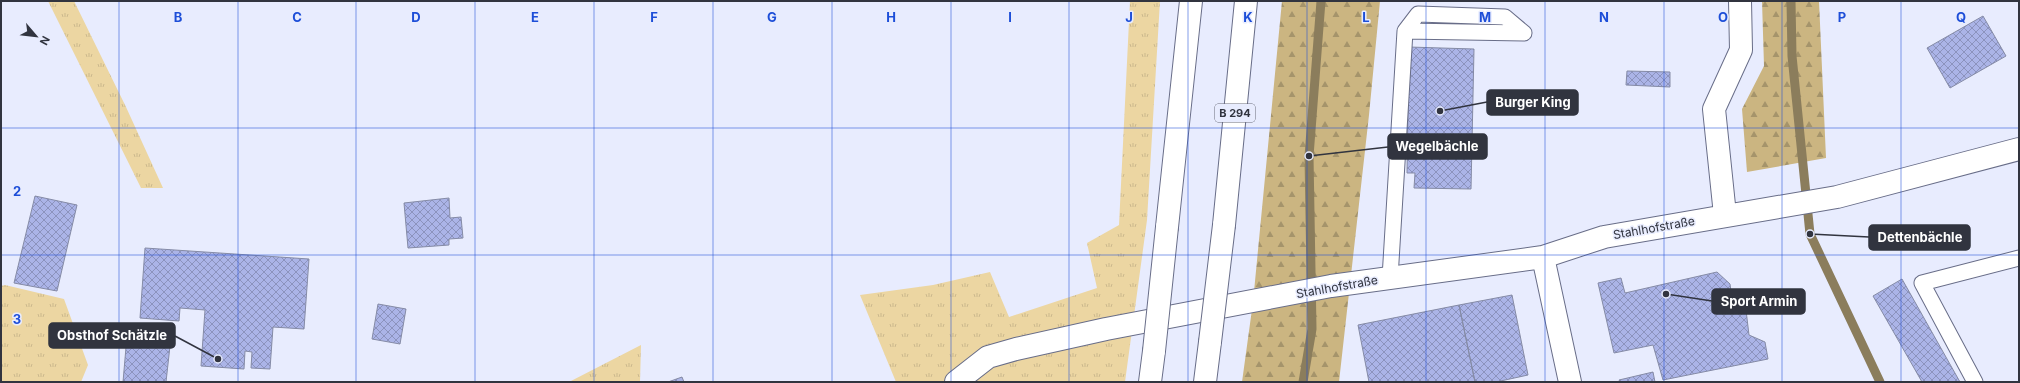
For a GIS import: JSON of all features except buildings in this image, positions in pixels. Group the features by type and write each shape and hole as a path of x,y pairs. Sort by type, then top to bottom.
{"main road":[{"path":"1150,382 1190,1"},
{"name":"B 294","path":"1205,382 1224,225 1246,1"},
{"path":"1725,215 1714,109 1742,50 1740,1"},
{"name":"Stahlhofstraße","path":"956,382 988,357 1016,349 1106,329 1275,298 1331,286 1543,257 1604,237 1725,215 1837,197 2019,149"},
{"path":"1543,257 1570,382"}],"lane":[{"path":"1390,278 1405,31 1524,32"},
{"path":"1975,382 1922,283 2019,258"}],"green space":[{"path":"48,1 74,1 126,107 163,188 141,188"},
{"path":"1130,1 1160,1 1147,220 1125,382 896,382 860,295 933,285 990,272 1009,317 1097,288 1087,243 1119,225"},
{"path":"1282,1 1380,1 1369,115 1339,382 1242,382 1253,302"},
{"path":"1762,1 1819,1 1826,158 1747,172 1742,109 1764,66"},
{"path":"5,285 64,299 88,365 81,382 1,382 1,286"},
{"path":"641,345 640,382 569,382"}],"waterway":[{"path":"1303,382 1312,329 1309,156 1321,1"},
{"path":"1791,1 1792,56 1810,234 1880,382"}],"place":[{"name":"Burger King","path":"1440,111"},
{"name":"Wegelbächle","path":"1309,156"},
{"name":"Dettenbächle","path":"1810,234"},
{"name":"Sport Armin","path":"1666,294"},
{"name":"Obsthof Schätzle","path":"218,359"}]}
